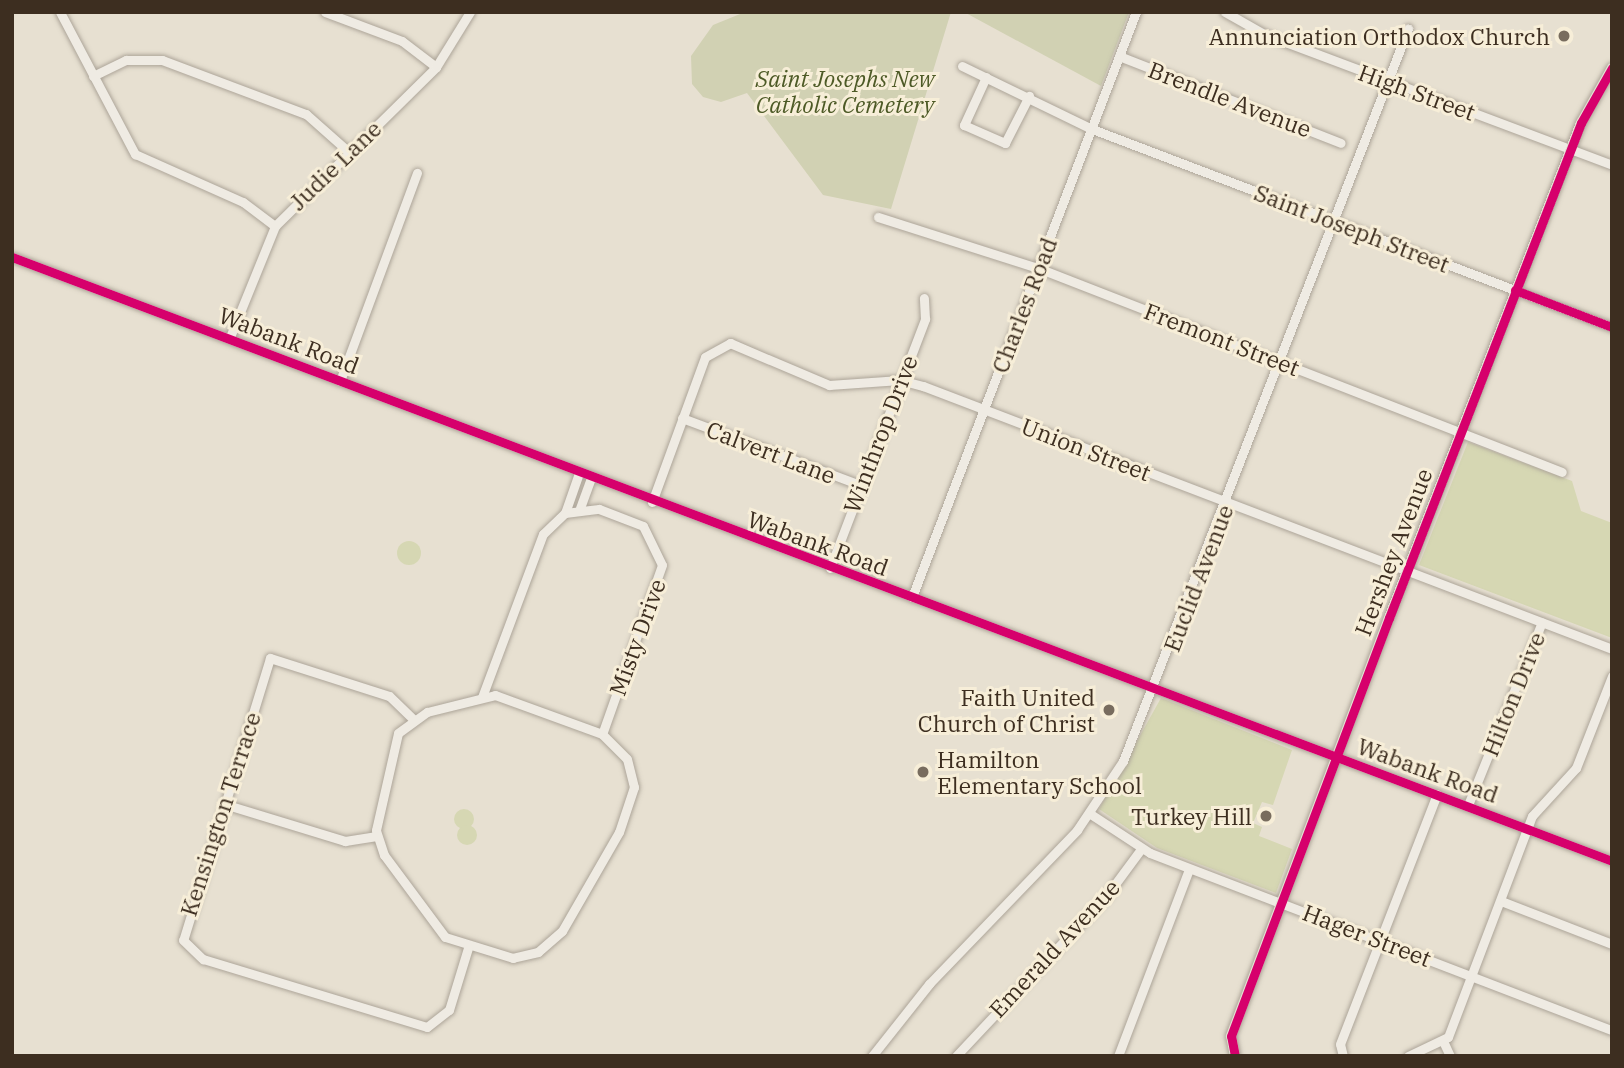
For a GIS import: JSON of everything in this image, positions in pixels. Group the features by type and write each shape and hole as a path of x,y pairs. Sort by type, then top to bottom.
{"main road":[{"name":"Hershey Avenue","path":"1235,1056 1231,1036 1284,903 1336,756 1460,430 1571,150 1612,68"}],"street":[{"path":"61,12 93,76 142,161 243,202 275,226"},
{"path":"325,12 401,41 436,67"},
{"name":"Judie Lane","path":"230,337 275,226 436,67 470,12"},
{"name":"Charles Road","path":"912,597 1136,12"},
{"name":"High Street","path":"1225,12 1264,34 1612,165"},
{"name":"Euclid Avenue","path":"872,1056 929,984 1089,813 1123,761 1156,689 1408,29"},
{"name":"Brendle Avenue","path":"1119,56 1341,143"},
{"path":"93,76 126,60 162,60 306,114 349,152"},
{"name":"Saint Joseph Street","path":"962,66 1092,129 1612,327"},
{"path":"986,77 964,125 1005,143 1028,96"},
{"path":"340,381 417,173"},
{"name":"Fremont Street","path":"878,217 1038,268 1562,471"},
{"name":"Wabank Road","path":"12,257 230,337 652,502 1612,861"},
{"name":"Winthrop Drive","path":"830,568 925,319 924,298"},
{"name":"Union Street","path":"652,502 705,357 724,343 829,384 900,380 983,409 1612,649"},
{"name":"Calvert Lane","path":"682,418 860,485"},
{"path":"565,513 579,473"},
{"path":"482,697 543,534 565,513 580,508 591,478"},
{"name":"Misty Drive","path":"580,508 599,509 642,526 654,538 662,565 602,734"},
{"name":"Hilton Drive","path":"1468,805 1542,622"},
{"name":"Kensington Terrace","path":"413,719 389,696 270,658 184,925 183,940 195,956 426,1027 449,1010 468,948"},
{"path":"1408,1056 1443,1041 1472,975 1537,807 1581,759 1612,677"},
{"path":"482,697 527,703 602,734 627,759 632,804 562,931 519,958 468,948 445,937 377,836 389,754 413,719 482,697"},
{"path":"1343,1056 1340,1044 1437,794"},
{"path":"224,804 345,841 377,836"},
{"name":"Hager Street","path":"1089,813 1140,849 1188,869 1284,903 1612,1030"},
{"name":"Emerald Avenue","path":"956,1056 963,1045 1107,894 1140,849"},
{"path":"1118,1056 1188,869"},
{"path":"1501,901 1612,944"},
{"path":"1443,1041 1450,1056"}],"green space":[{"name":"Saint Josephs New Catholic Cemetery","path":"745,12 951,12 891,209 823,195 747,93 721,102 703,97 692,84 691,56 713,25"},
{"name":"Saint Josephs New Catholic Cemetery","path":"964,12 1129,12 1101,86"},
{"path":"1468,442 1572,481 1581,511 1612,523 1612,638 1419,565"},
{"path":"409,541 420,548 421,553 414,564 409,565 398,558 397,553 404,542"},
{"path":"1161,698 1292,750 1273,805 1262,802 1253,823 1262,827 1259,836 1292,849 1276,893 1157,848 1099,809"},
{"path":"460,809 468,809 474,819 468,829 460,829 454,823 454,815"},
{"path":"463,825 471,825 477,835 471,845 463,845 457,839 457,831"}],"cycle path":[{"path":"1235,1056 1231,1036 1389,618 1581,123 1612,68"},
{"path":"12,257 1612,861"},
{"path":"1515,290 1612,327"}],"place":[{"name":"Annunciation Orthodox Church","path":"1564,36"},
{"name":"Faith United Church of Christ","path":"1109,710"},
{"name":"Hamilton Elementary School","path":"923,772"},
{"name":"Turkey Hill","path":"1266,816"}]}
